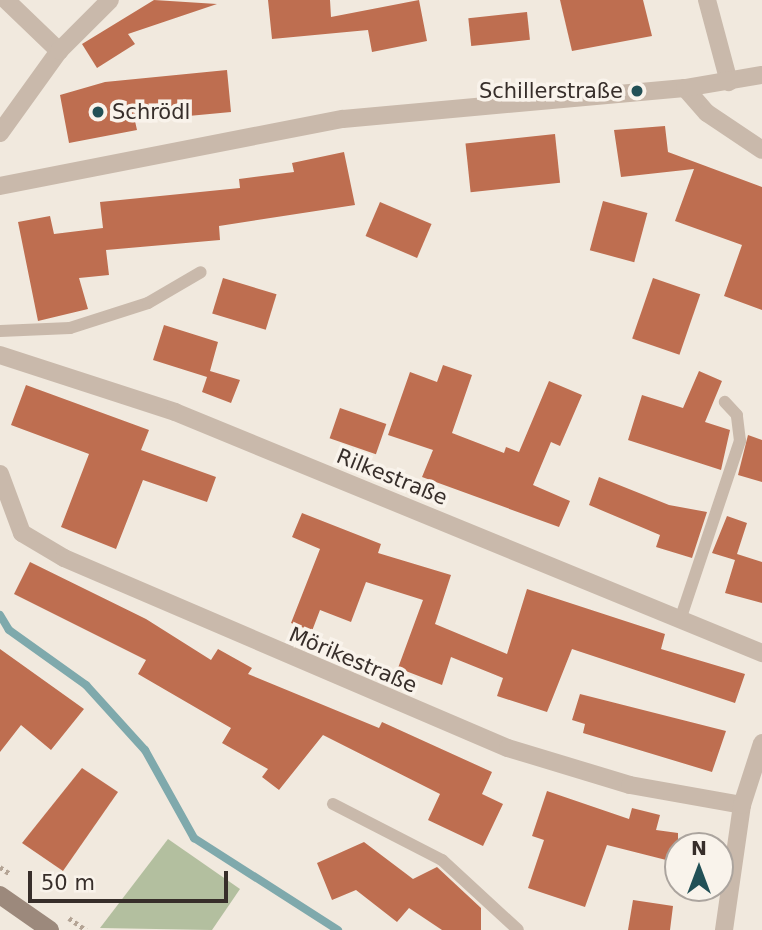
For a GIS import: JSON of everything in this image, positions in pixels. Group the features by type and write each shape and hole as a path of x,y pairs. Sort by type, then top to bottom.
{"main road":[{"path":"0,895 50,930"}],"street":[{"path":"6,0 59,51"},
{"path":"0,133 59,51 110,0"},
{"path":"707,0 729,82"},
{"path":"0,186 343,119 685,88 762,75"},
{"path":"685,88 707,113 762,150"},
{"name":"Rilkestraße","path":"0,355 175,412 762,653"},
{"name":"Mörikestraße","path":"0,474 22,533 64,558 508,748 630,785 742,805"},
{"path":"724,930 742,805 762,743"}],"lane":[{"path":"0,331 70,328 148,303 201,272"},
{"path":"680,620 740,441 737,415 725,402"},
{"path":"333,804 442,860 518,930"}],"green space":[{"path":"168,839 240,889 212,930 100,928"}],"building":[{"path":"154,0 217,4 128,34 135,44 97,68 82,44"},
{"path":"268,0 330,0 331,17 419,0 427,41 372,52 368,30 272,39"},
{"path":"560,0 643,0 652,36 572,51"},
{"path":"527,12 530,40 471,46 468,18"},
{"path":"227,70 231,112 135,121 137,130 69,143 60,95 105,82"},
{"path":"665,126 668,152 762,187 762,310 724,296 742,245 675,221 694,169 621,177 614,130"},
{"path":"555,134 560,183 471,192 465,143"},
{"path":"344,152 355,205 219,226 220,240 106,250 109,275 79,278 88,309 38,321 18,222 50,216 54,234 103,228 100,202 240,188 239,179 294,172 292,163"},
{"path":"603,201 647,213 634,262 590,250"},
{"path":"380,202 432,224 417,258 366,236"},
{"path":"223,278 277,294 266,330 212,313"},
{"path":"653,278 700,294 679,355 632,339"},
{"path":"164,325 218,342 210,371 240,380 231,403 202,392 207,377 153,360"},
{"path":"443,365 472,375 452,433 504,453 506,447 519,452 549,381 582,395 560,446 551,442 533,485 570,501 559,527 422,477 433,450 388,435 410,372 437,382"},
{"path":"699,371 722,381 705,422 730,430 721,470 628,440 642,395 683,408"},
{"path":"26,385 149,430 141,450 216,477 207,502 143,480 116,549 61,527 89,454 11,425"},
{"path":"340,408 386,424 376,454 330,438"},
{"path":"748,435 762,440 762,482 738,475"},
{"path":"599,477 669,505 707,512 692,558 656,547 660,535 589,505"},
{"path":"302,513 381,544 378,553 451,575 435,624 507,654 527,589 665,634 661,649 745,674 735,703 572,649 547,712 497,696 503,678 451,657 442,685 398,668 423,600 366,582 351,622 320,610 312,631 291,623 320,549 292,537"},
{"path":"727,516 747,523 737,554 762,562 762,603 725,593 735,560 712,553"},
{"path":"30,562 146,619 211,660 218,649 252,668 248,674 379,728 382,722 492,772 482,794 503,804 483,846 428,820 440,794 323,735 279,790 262,777 268,769 222,743 231,728 138,674 146,660 14,594"},
{"path":"0,649 84,709 51,750 21,725 0,752"},
{"path":"580,694 726,731 712,772 583,733 585,724 572,720"},
{"path":"82,768 118,792 63,871 22,843"},
{"path":"547,791 629,819 632,808 660,815 656,830 671,832 664,832 664,859 607,845 585,907 528,888 544,840 532,836"},
{"path":"364,842 413,879 437,867 481,908 481,930 442,930 409,908 397,922 356,890 332,900 317,863"},
{"path":"633,900 673,906 670,930 628,930"}],"waterway":[{"path":"0,615 9,630 86,685 145,750 194,838 338,930"}],"place":[{"name":"Schillerstraße","path":"637,91"},
{"name":"Schrödl","path":"98,112"}]}
